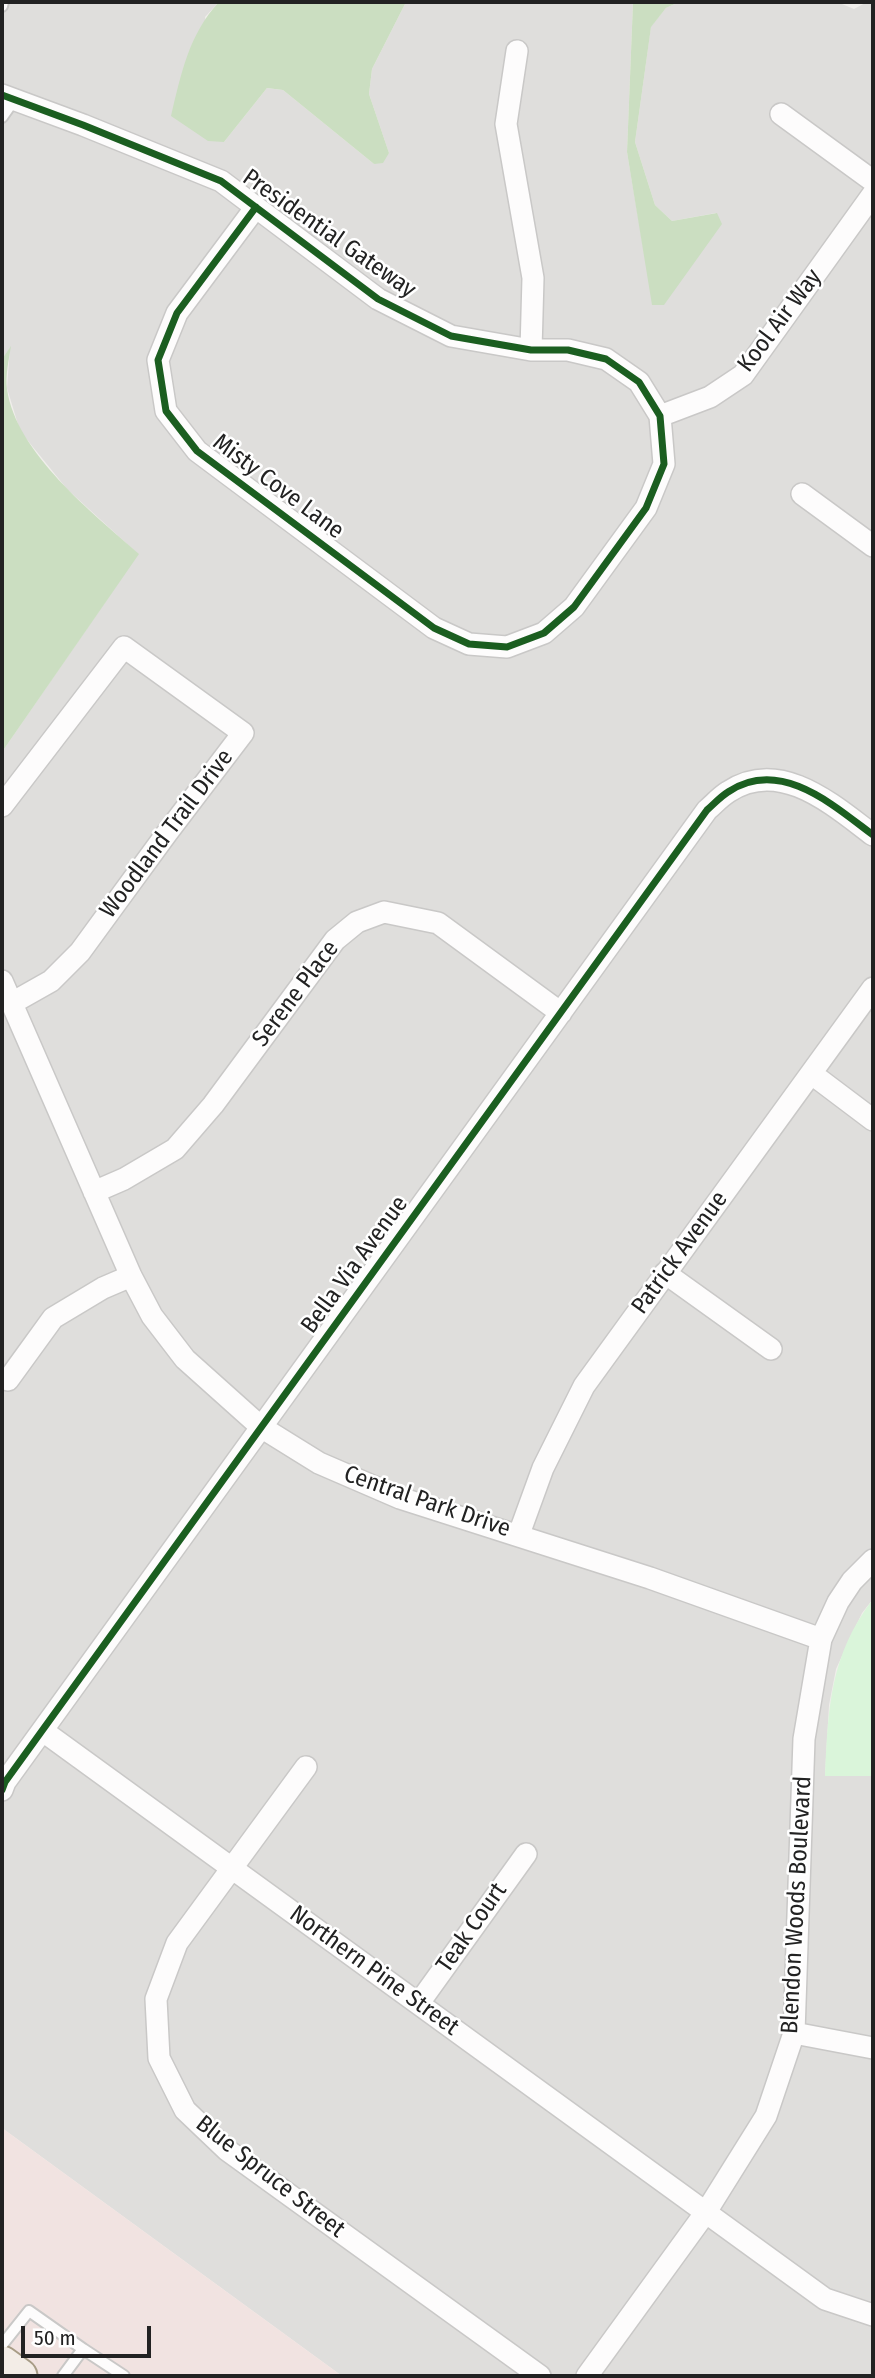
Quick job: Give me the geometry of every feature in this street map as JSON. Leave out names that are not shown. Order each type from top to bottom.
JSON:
[{"type":"main road","points":[[2,2363],[20,2376]]},
{"type":"street","points":[[517,51],[506,124],[533,278],[531,349]]},
{"type":"street","name":"Presidential Gateway","points":[[8,97],[221,181],[379,299],[451,337],[531,349],[568,350],[606,359],[639,382],[660,416]]},
{"type":"street","points":[[781,114],[873,181]]},
{"type":"street","name":"Kool Air Way","points":[[660,416],[710,397],[743,375],[873,194]]},
{"type":"street","name":"Misty Cove Lane","points":[[256,207],[177,313],[158,360],[166,411],[197,451],[434,628],[468,644],[507,647],[544,633],[574,607],[646,508],[664,464],[660,416]]},
{"type":"street","points":[[802,494],[873,546]]},
{"type":"street","name":"Woodland Trail Drive","points":[[2,806],[124,647],[243,733],[80,952],[51,981],[12,1003]]},
{"type":"street","name":"Bella Via Avenue","points":[[2,1790],[5,1782],[707,810],[729,791],[755,781],[791,782],[823,798],[873,835]]},
{"type":"street","name":"Serene Place","points":[[94,1192],[124,1179],[175,1149],[213,1105],[335,940],[357,922],[384,912],[438,923],[561,1013]]},
{"type":"street","name":"Central Park Drive","points":[[2,981],[131,1276],[152,1316],[185,1359],[261,1427],[319,1463],[400,1498],[519,1534],[821,1639]]},
{"type":"street","name":"Patrick Avenue","points":[[519,1534],[543,1468],[584,1386],[873,988]]},
{"type":"street","points":[[812,1074],[873,1120]]},
{"type":"street","points":[[665,1273],[771,1349]]},
{"type":"street","points":[[8,1380],[52,1318],[103,1288],[131,1276]]},
{"type":"street","name":"Blendon Woods Boulevard","points":[[587,2376],[706,2212],[766,2116],[794,2033],[804,1738],[821,1639],[838,1602],[852,1581],[873,1560]]},
{"type":"street","name":"Northern Pine Street","points":[[43,1731],[825,2299],[873,2315]]},
{"type":"street","name":"Blue Spruce Street","points":[[306,1767],[177,1942],[156,1999],[159,2058],[185,2110],[227,2150],[540,2376]]},
{"type":"street","name":"Teak Court","points":[[419,2003],[526,1854]]},
{"type":"street","points":[[794,2033],[873,2048]]},
{"type":"lane","points":[[2,117],[8,97]]},
{"type":"lane","points":[[2,2345],[29,2311],[124,2376]]},
{"type":"lane","points":[[63,2376],[83,2349]]},
{"type":"shaded area","points":[[2,2],[219,2],[205,17],[224,142],[267,88],[283,90],[374,164],[389,153],[369,94],[372,69],[406,2],[633,2],[627,152],[653,305],[664,304],[716,213],[672,221],[655,205],[635,142],[651,26],[666,8],[679,2],[837,2],[854,9],[873,2],[873,1599],[862,1613],[836,1669],[829,1705],[825,1775],[873,1776],[873,2376],[342,2376],[2,2128],[2,752],[138,554],[67,489],[20,431],[7,388],[10,348],[2,359]]},
{"type":"shaded area","points":[[2,2128],[342,2376],[21,2376],[2,2362]]},
{"type":"green space","points":[[219,2],[406,2],[372,69],[369,94],[389,153],[383,163],[374,164],[283,90],[267,88],[224,142],[208,141],[171,116],[193,41]]},
{"type":"green space","points":[[633,2],[679,2],[666,8],[651,27],[635,142],[655,205],[672,221],[717,213],[722,224],[664,305],[652,305],[627,152]]},
{"type":"green space","points":[[11,346],[7,389],[13,413],[25,436],[41,459],[79,501],[139,554],[2,752],[2,359]]},
{"type":"green space","points":[[873,1599],[873,1776],[825,1776],[834,1683],[848,1641]]},
{"type":"cycle path","points":[[2,95],[221,181],[378,299],[451,336],[531,350],[568,350],[606,359],[639,382],[660,416],[664,464],[646,508],[574,607],[544,633],[507,647],[469,644],[434,628],[197,451],[166,411],[158,360],[177,313],[256,207]]},
{"type":"cycle path","points":[[2,1790],[5,1782],[707,810],[725,794],[748,783],[767,780],[786,782],[823,799],[873,835]]}]
